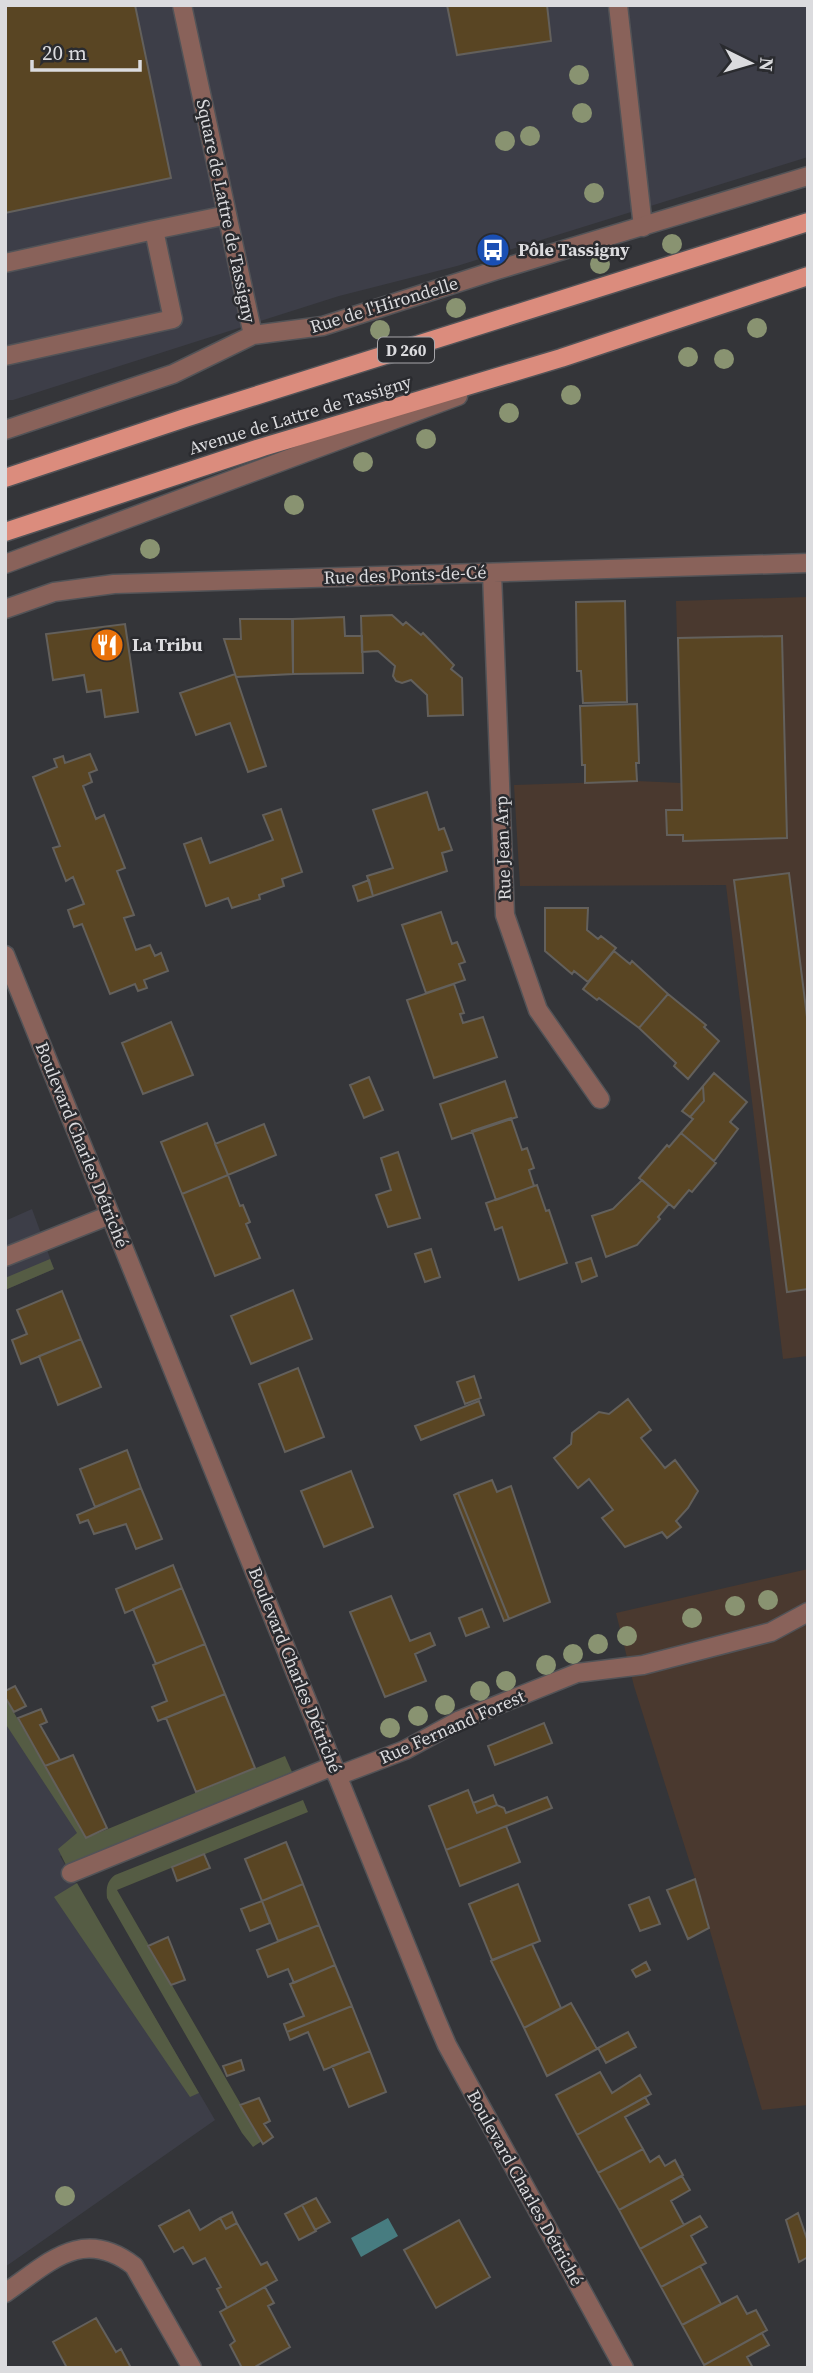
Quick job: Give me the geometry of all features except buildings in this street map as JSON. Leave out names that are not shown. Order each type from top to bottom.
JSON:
[{"type":"main road","name":"Avenue de Lattre de Tassigny","points":[[5,478],[185,418],[808,222]]},
{"type":"main road","name":"Avenue de Lattre de Tassigny","points":[[5,532],[263,447],[561,358],[808,276]]},
{"type":"street","name":"Square de Lattre de Tassigny","points":[[182,5],[253,335]]},
{"type":"street","points":[[618,5],[643,227]]},
{"type":"street","name":"Rue de l'Hirondelle","points":[[5,430],[173,374],[253,335],[323,326],[808,176]]},
{"type":"street","points":[[5,263],[227,215]]},
{"type":"street","points":[[5,356],[173,319],[154,230]]},
{"type":"street","points":[[5,564],[561,358]]},
{"type":"street","name":"Rue des Ponts-de-Cé","points":[[5,609],[54,592],[114,584],[808,563]]},
{"type":"street","name":"Rue Jean Arp","points":[[492,573],[505,915],[538,1010],[600,1099]]},
{"type":"street","name":"Boulevard Charles Détriché","points":[[5,954],[447,2045],[624,2368]]},
{"type":"street","points":[[5,1257],[110,1215]]},
{"type":"street","name":"Rue Fernand Forest","points":[[71,1872],[335,1771],[405,1750],[460,1720],[577,1673],[643,1665],[771,1632],[808,1612]]},
{"type":"street","points":[[5,2293],[63,2253],[79,2248],[106,2250],[121,2256],[134,2266],[192,2368]]},
{"type":"shaded area","points":[[5,5],[808,5],[808,157],[457,266],[339,296],[13,400],[5,400]]},
{"type":"shaded area","points":[[808,597],[808,1356],[783,1359],[726,885],[520,886],[514,785],[637,781],[681,783],[676,601]]},
{"type":"shaded area","points":[[32,1209],[54,1269],[5,1290],[5,1221]]},
{"type":"shaded area","points":[[808,1569],[808,2105],[762,2110],[695,1879],[634,1686],[616,1613]]},
{"type":"shaded area","points":[[5,1697],[86,1838],[60,1856],[215,2120],[5,2267]]},
{"type":"green space","points":[[50,1259],[54,1269],[5,1290],[5,1278]]},
{"type":"green space","points":[[5,1697],[86,1838],[285,1756],[292,1772],[66,1865],[58,1849],[77,1833],[5,1723]]},
{"type":"green space","points":[[303,1800],[308,1812],[117,1890],[262,2141],[253,2147],[242,2133],[107,1898],[107,1888],[115,1875]]},
{"type":"green space","points":[[77,1883],[199,2093],[190,2097],[54,1897]]},
{"type":"water","points":[[388,2218],[398,2236],[361,2257],[351,2238]]},
{"type":"place","name":"Pôle Tassigny","points":[[493,250]]},
{"type":"place","name":"La Tribu","points":[[107,645]]}]
